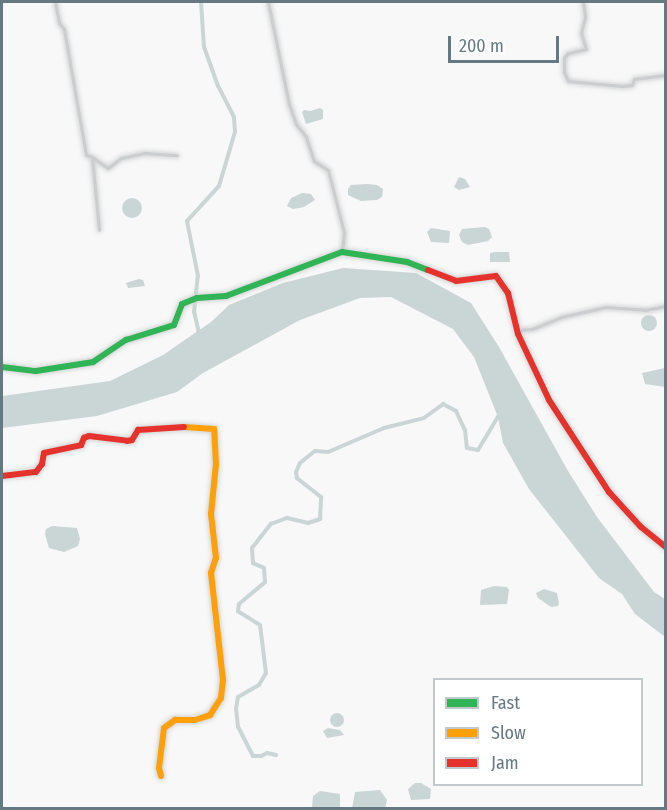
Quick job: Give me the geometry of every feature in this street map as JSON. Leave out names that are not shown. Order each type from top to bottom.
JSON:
[{"type":"street","points":[[55,2],[59,23],[64,29],[86,154],[108,168],[122,158],[145,153],[177,155]]},
{"type":"street","points":[[268,2],[289,104],[296,124],[306,137],[314,161],[328,170],[344,233],[342,252]]},
{"type":"street","points":[[584,2],[585,17],[581,33],[586,49],[568,52],[564,58],[564,72],[568,81],[622,86],[632,85],[634,79],[666,75]]},
{"type":"street","points":[[92,157],[99,230]]},
{"type":"street","points":[[2,367],[36,371],[93,362],[126,340],[174,325],[182,304],[196,298],[226,296],[326,256],[342,252],[407,262],[456,281],[496,276],[508,293],[517,330],[549,400],[603,484],[640,527],[666,547]]},
{"type":"street","points":[[517,330],[532,328],[561,317],[606,307],[645,310],[666,306]]},
{"type":"street","points":[[2,476],[36,472],[42,464],[44,453],[81,445],[84,438],[89,436],[127,441],[132,440],[138,430],[199,426],[214,429],[216,464],[211,514],[216,558],[211,573],[219,627],[223,680],[221,698],[210,715],[195,720],[175,720],[164,728],[159,768],[161,776]]},
{"type":"shaded area","points":[[320,108],[323,110],[323,119],[306,124],[302,112]]},
{"type":"shaded area","points":[[459,177],[465,179],[470,187],[459,190],[454,187]]},
{"type":"shaded area","points":[[351,185],[377,185],[383,189],[382,197],[377,200],[361,201],[348,195]]},
{"type":"shaded area","points":[[302,193],[311,194],[315,200],[304,207],[293,209],[287,206],[291,198]]},
{"type":"shaded area","points":[[132,198],[139,201],[142,208],[139,215],[132,218],[125,215],[122,208],[125,201]]},
{"type":"shaded area","points":[[485,227],[489,229],[492,237],[488,241],[468,245],[462,242],[459,235],[462,229]]},
{"type":"shaded area","points":[[431,228],[450,231],[449,243],[431,242],[427,232]]},
{"type":"shaded area","points":[[509,252],[510,262],[490,262],[490,253]]},
{"type":"shaded area","points":[[343,268],[416,273],[471,303],[499,347],[568,471],[597,517],[654,592],[665,599],[665,637],[635,614],[622,594],[599,578],[529,489],[503,443],[498,417],[474,357],[453,329],[391,297],[360,298],[300,320],[203,373],[177,392],[97,416],[2,428],[2,396],[110,381],[163,355],[211,322],[229,305],[283,283]]},
{"type":"shaded area","points":[[143,280],[145,286],[128,288],[126,283]]},
{"type":"shaded area","points":[[646,315],[652,315],[657,323],[655,329],[646,331],[641,326],[641,320]]},
{"type":"shaded area","points":[[665,368],[665,387],[645,384],[642,373]]},
{"type":"shaded area","points":[[52,526],[77,528],[80,539],[78,546],[64,552],[49,548],[45,534],[46,529]]},
{"type":"shaded area","points":[[494,586],[507,587],[509,590],[507,604],[480,605],[481,590]]},
{"type":"shaded area","points":[[544,589],[557,593],[558,606],[551,607],[538,598],[536,593]]},
{"type":"shaded area","points":[[337,713],[342,715],[344,720],[342,725],[337,727],[332,725],[330,720],[332,715]]},
{"type":"shaded area","points":[[328,728],[340,730],[344,735],[327,738],[323,731]]},
{"type":"shaded area","points":[[415,783],[421,783],[431,789],[430,799],[411,800],[408,789]]},
{"type":"shaded area","points":[[380,790],[387,800],[385,808],[352,808],[355,792]]},
{"type":"shaded area","points":[[320,791],[340,794],[340,807],[312,808],[313,796]]},
{"type":"waterway","points":[[199,333],[194,312],[198,276],[187,221],[219,186],[235,132],[234,117],[218,86],[204,47],[201,2]]},
{"type":"waterway","points":[[276,755],[267,753],[253,756],[238,727],[236,709],[238,697],[259,685],[266,673],[260,625],[238,611],[239,604],[265,582],[264,568],[253,563],[252,548],[271,524],[287,518],[308,523],[320,519],[321,497],[297,478],[296,472],[300,463],[315,451],[328,452],[384,428],[424,418],[443,404],[456,411],[465,430],[467,448],[478,450],[498,417]]},
{"type":"traffic: fast","points":[[2,367],[36,371],[93,362],[126,340],[174,325],[182,304],[197,298],[226,296],[342,252],[407,262],[428,270]]},
{"type":"traffic: slow","points":[[161,776],[159,768],[164,728],[175,720],[195,720],[210,715],[221,698],[223,680],[211,573],[216,558],[211,514],[216,464],[214,429],[184,427]]},
{"type":"traffic: jam","points":[[428,270],[456,281],[496,276],[508,293],[518,334],[549,400],[609,492],[641,527],[666,547]]},
{"type":"traffic: jam","points":[[2,476],[36,472],[42,464],[44,453],[81,445],[84,438],[89,436],[127,441],[132,440],[138,430],[184,427]]}]
